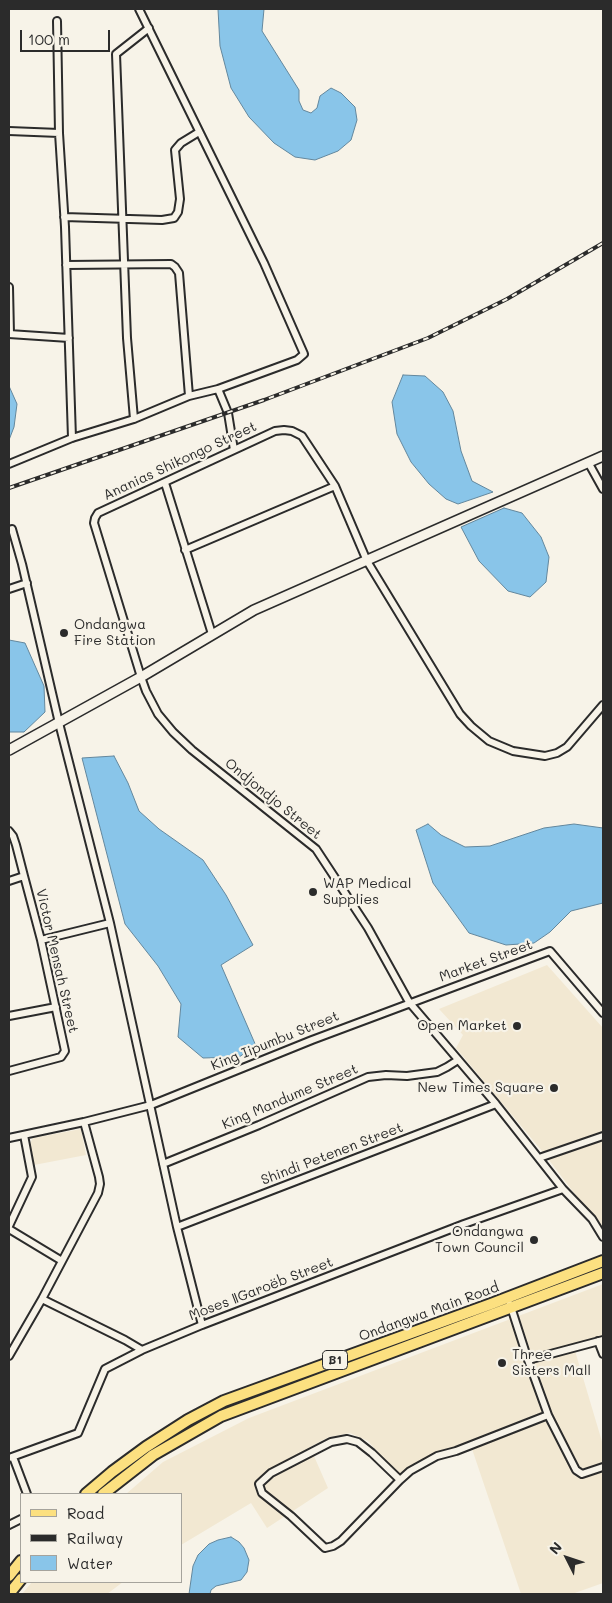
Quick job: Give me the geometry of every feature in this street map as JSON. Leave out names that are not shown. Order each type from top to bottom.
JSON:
[{"type":"main road","name":"Ondangwa Main Road","points":[[87,1493],[146,1447],[188,1420],[224,1401],[508,1298],[603,1261]]},
{"type":"main road","name":"Ondangwa Main Road","points":[[104,1493],[153,1455],[221,1416],[603,1273]]},
{"type":"main road","points":[[188,1420],[193,1431]]},
{"type":"main road","points":[[9,1576],[20,1562]]},
{"type":"main road","points":[[9,1594],[20,1580]]},
{"type":"street","points":[[9,464],[72,438],[134,418],[189,396],[218,389],[297,360],[304,354],[264,263],[138,9]]},
{"type":"street","points":[[56,21],[72,438]]},
{"type":"street","points":[[134,418],[127,338],[116,54],[149,28]]},
{"type":"street","points":[[9,131],[59,133]]},
{"type":"street","points":[[64,217],[162,220],[174,218],[178,212],[180,199],[175,150],[181,142],[199,132]]},
{"type":"street","points":[[66,265],[171,264],[179,272],[189,396]]},
{"type":"street","points":[[9,286],[9,334],[69,338]]},
{"type":"street","points":[[218,389],[228,413],[234,450]]},
{"type":"street","name":"Ananias Shikongo Street","points":[[141,677],[94,523],[95,518],[98,513],[276,431],[284,430],[292,431],[302,436],[335,486],[366,561],[460,714],[489,741],[513,751],[545,756],[557,753],[567,747],[603,705]]},
{"type":"street","points":[[9,750],[141,677],[254,610],[603,456]]},
{"type":"street","points":[[588,462],[603,489]]},
{"type":"street","points":[[165,483],[212,634]]},
{"type":"street","points":[[185,550],[335,486]]},
{"type":"street","points":[[9,530],[12,529],[27,582],[59,723],[110,923],[177,1228],[202,1325]]},
{"type":"street","points":[[9,589],[27,582]]},
{"type":"street","name":"Ondjondjo Street","points":[[141,677],[146,692],[158,714],[173,732],[192,750],[316,849],[368,928],[409,1002],[496,1104],[563,1189],[592,1219],[603,1237]]},
{"type":"street","name":"Victor Mensah Street","points":[[9,831],[16,844],[41,940],[65,1049],[63,1056],[9,1071]]},
{"type":"street","points":[[9,881],[24,876]]},
{"type":"street","points":[[41,940],[110,923]]},
{"type":"street","name":"Market Street","points":[[409,1002],[550,951],[603,1013]]},
{"type":"street","name":"King Iipumbu Street","points":[[9,1138],[151,1105],[409,1002]]},
{"type":"street","points":[[9,1016],[56,1007]]},
{"type":"street","name":"King Mandume Street","points":[[163,1164],[259,1125],[368,1077],[386,1075],[407,1076],[437,1072],[458,1060]]},
{"type":"street","name":"Shindi Petenen Street","points":[[177,1228],[496,1104]]},
{"type":"street","points":[[9,1356],[89,1211],[100,1184],[84,1122]]},
{"type":"street","points":[[24,1135],[32,1177],[9,1228],[62,1261]]},
{"type":"street","points":[[539,1158],[603,1136]]},
{"type":"street","name":"Moses ǁGaroëb Street","points":[[11,1458],[78,1433],[105,1369],[142,1350],[464,1224],[563,1189]]},
{"type":"street","points":[[508,1298],[548,1415],[570,1462],[578,1473],[582,1474],[603,1467]]},
{"type":"street","points":[[42,1299],[142,1350]]},
{"type":"street","points":[[528,1360],[601,1340],[603,1354]]},
{"type":"street","points":[[400,1480],[358,1442],[347,1439],[331,1442],[271,1473],[259,1484],[262,1493],[327,1549],[341,1541],[410,1471],[437,1456],[456,1451],[548,1415]]},
{"type":"street","points":[[11,1458],[27,1493]]},
{"type":"shaded area","points":[[547,965],[603,1028],[603,1231],[542,1151],[456,1048],[463,1035],[439,1009]]},
{"type":"shaded area","points":[[81,1129],[86,1155],[34,1165],[29,1145],[33,1138]]},
{"type":"shaded area","points":[[603,1284],[603,1335],[573,1344],[603,1445],[603,1583],[572,1594],[521,1594],[470,1443],[431,1456],[399,1476],[368,1441],[350,1433],[329,1437],[310,1447],[328,1488],[267,1528],[251,1503],[182,1544],[182,1493],[127,1493],[163,1462],[249,1418]]},
{"type":"shaded area","points":[[31,1583],[122,1583],[107,1594],[22,1594]]},
{"type":"water","points":[[218,9],[264,9],[262,31],[299,90],[299,101],[303,110],[311,113],[317,108],[320,96],[331,88],[341,93],[355,107],[357,120],[351,140],[338,151],[315,160],[295,157],[274,143],[249,117],[231,88],[220,46]]},
{"type":"water","points":[[403,375],[425,376],[443,392],[453,411],[461,451],[472,481],[493,492],[458,504],[446,499],[429,484],[411,462],[397,434],[392,402]]},
{"type":"water","points":[[9,386],[17,404],[14,427],[9,440]]},
{"type":"water","points":[[504,508],[522,513],[541,537],[549,557],[546,582],[530,597],[508,591],[479,561],[461,527]]},
{"type":"water","points":[[9,640],[25,643],[44,686],[45,712],[24,732],[9,732]]},
{"type":"water","points":[[114,756],[128,783],[139,811],[159,829],[203,860],[226,895],[253,945],[221,965],[256,1046],[239,1057],[203,1058],[178,1037],[181,1004],[158,966],[125,924],[82,758]]},
{"type":"water","points":[[428,824],[441,835],[465,847],[490,846],[544,828],[574,824],[603,828],[603,903],[571,911],[550,932],[534,943],[506,945],[469,933],[433,883],[416,830]]},
{"type":"water","points":[[231,1537],[244,1548],[249,1560],[247,1572],[241,1580],[216,1586],[211,1590],[210,1594],[189,1594],[193,1566],[198,1555],[209,1544]]},
{"type":"railway","points":[[9,488],[264,400],[428,338],[507,299],[603,243]]},
{"type":"place","name":"Ondangwa Fire Station","points":[[64,633]]},
{"type":"place","name":"WAP Medical Supplies","points":[[313,892]]},
{"type":"place","name":"Open Market","points":[[517,1026]]},
{"type":"place","name":"New Times Square","points":[[554,1088]]},
{"type":"place","name":"Ondangwa Town Council","points":[[534,1240]]},
{"type":"place","name":"Three Sisters Mall","points":[[502,1363]]}]
